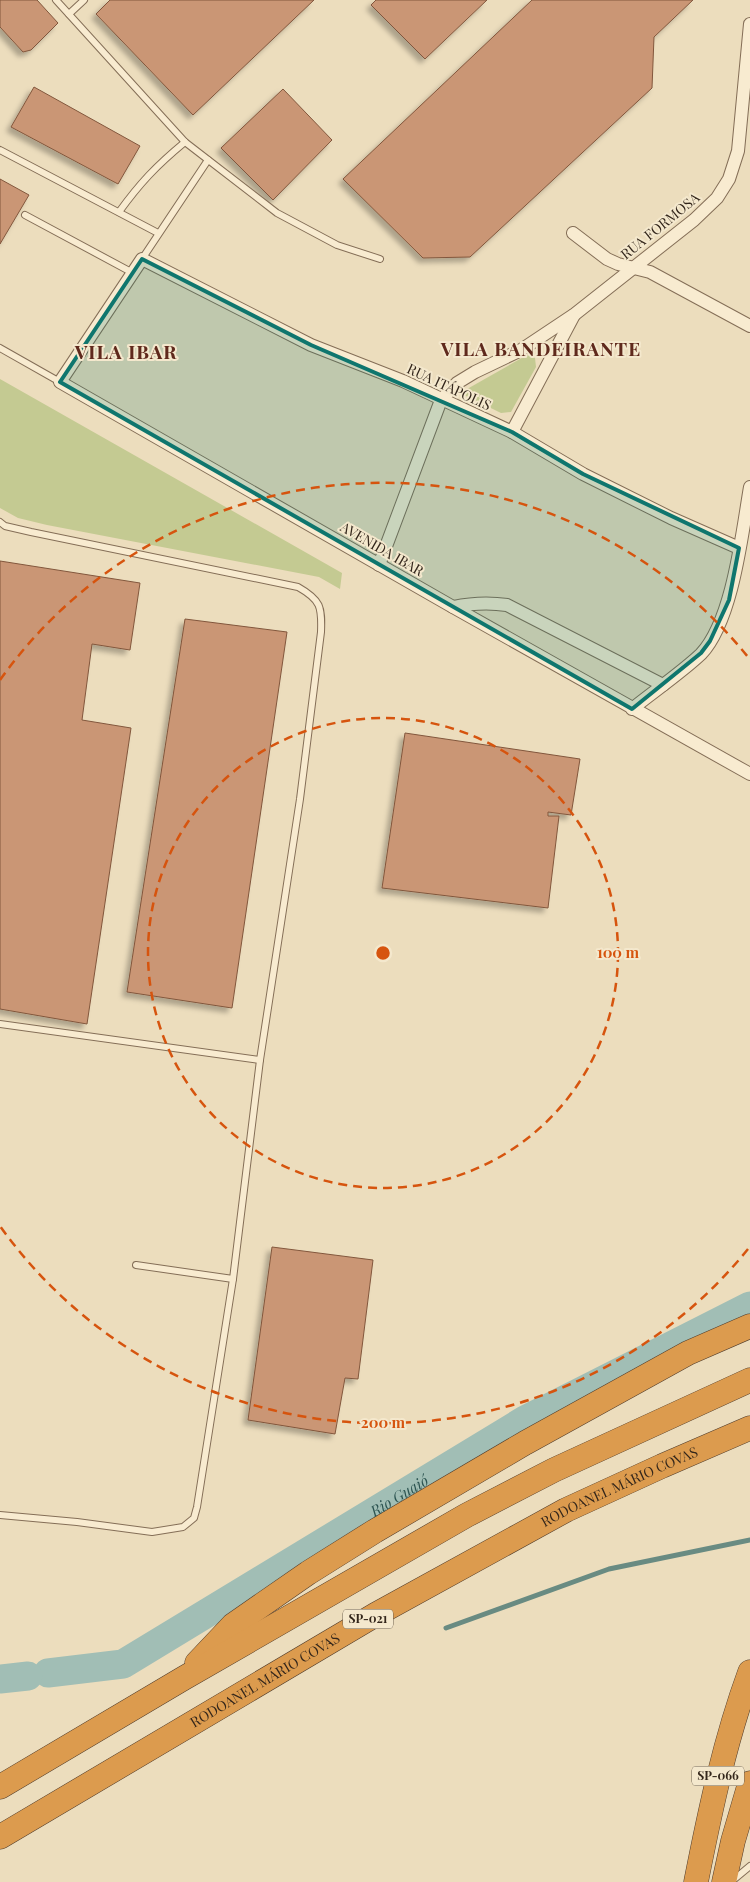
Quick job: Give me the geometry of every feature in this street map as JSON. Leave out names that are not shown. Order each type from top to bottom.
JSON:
[{"type":"highway","points":[[184,1678],[214,1643],[233,1625],[308,1573],[375,1530],[525,1443],[688,1353],[750,1326]]},
{"type":"highway","name":"SP-021","points":[[0,1787],[184,1678],[467,1515],[554,1470],[750,1380]]},
{"type":"highway","name":"RODOANEL MÁRIO COVAS","points":[[0,1837],[375,1615],[566,1510],[750,1428]]},
{"type":"highway","name":"SP-066","points":[[696,1882],[727,1740],[750,1672]]},
{"type":"highway","name":"SP-066","points":[[724,1882],[733,1841],[750,1783]]},
{"type":"street","name":"RUA FORMOSA","points":[[441,400],[457,383],[475,372],[521,350],[575,314],[694,220],[717,198],[729,179],[738,151],[750,24]]},
{"type":"street","points":[[573,233],[607,259],[618,264],[650,272],[750,326]]},
{"type":"street","points":[[60,382],[142,259]]},
{"type":"street","name":"RUA ITÁPOLIS","points":[[142,259],[311,344],[403,381],[512,432],[592,479],[670,518],[739,548]]},
{"type":"street","name":"RUA FORMOSA","points":[[512,432],[575,314]]},
{"type":"street","name":"AVENIDA IBAR","points":[[60,382],[632,709],[750,774]]},
{"type":"street","points":[[379,565],[441,400]]},
{"type":"street","points":[[632,709],[701,653],[710,641],[729,600],[750,487]]},
{"type":"street","points":[[453,607],[471,603],[491,602],[506,605],[663,685]]},
{"type":"lane","points":[[56,0],[185,142],[277,214],[337,245],[380,259]]},
{"type":"lane","points":[[70,14],[84,0]]},
{"type":"lane","points":[[119,212],[139,185],[158,164],[185,142]]},
{"type":"lane","points":[[0,150],[158,233]]},
{"type":"lane","points":[[142,259],[208,160]]},
{"type":"lane","points":[[25,215],[134,273]]},
{"type":"lane","name":"AVENIDA IBAR","points":[[0,348],[60,382]]},
{"type":"lane","points":[[0,522],[4,526],[31,532],[298,587],[312,595],[319,604],[322,613],[300,799],[260,1060],[233,1279],[194,1518],[183,1527],[152,1532],[77,1522],[0,1515]]},
{"type":"lane","points":[[0,1024],[260,1060]]},
{"type":"lane","points":[[136,1265],[233,1279]]},
{"type":"lane","points":[[731,1882],[750,1866]]},
{"type":"highlighted area","points":[[142,259],[311,345],[512,432],[583,474],[739,548],[729,600],[710,641],[701,653],[632,709],[60,382]]},
{"type":"green space","points":[[527,355],[535,358],[536,367],[511,412],[501,413],[460,393]]},
{"type":"green space","points":[[0,379],[342,573],[340,589],[319,577],[47,525],[18,518],[0,508]]},
{"type":"building","points":[[0,0],[37,0],[58,23],[31,50],[23,52],[0,27]]},
{"type":"building","points":[[110,0],[314,0],[193,115],[96,14]]},
{"type":"building","points":[[376,0],[487,0],[425,59],[371,5]]},
{"type":"building","points":[[532,0],[693,0],[654,37],[652,88],[470,257],[423,258],[343,179]]},
{"type":"building","points":[[34,87],[140,146],[118,184],[11,127]]},
{"type":"building","points":[[283,89],[332,140],[273,200],[221,148]]},
{"type":"building","points":[[0,179],[29,195],[0,244]]},
{"type":"building","points":[[0,561],[140,583],[130,650],[92,644],[82,720],[131,728],[87,1024],[0,1009]]},
{"type":"building","points":[[185,619],[287,632],[232,1008],[127,992]]},
{"type":"building","points":[[405,733],[580,759],[571,815],[548,812],[548,816],[559,816],[548,908],[382,888]]},
{"type":"building","points":[[272,1247],[373,1260],[358,1379],[345,1378],[335,1434],[248,1420]]},
{"type":"waterway","name":"Rio Guaió","points":[[48,1673],[123,1664],[525,1420],[750,1306]]},
{"type":"waterway","points":[[446,1628],[609,1569],[750,1540]]},
{"type":"waterway","name":"Rio Guaió","points":[[0,1679],[28,1676]]},
{"type":"district","name":"VILA BANDEIRANTE","points":[[541,349]]},
{"type":"district","name":"VILA IBAR","points":[[126,352]]}]
